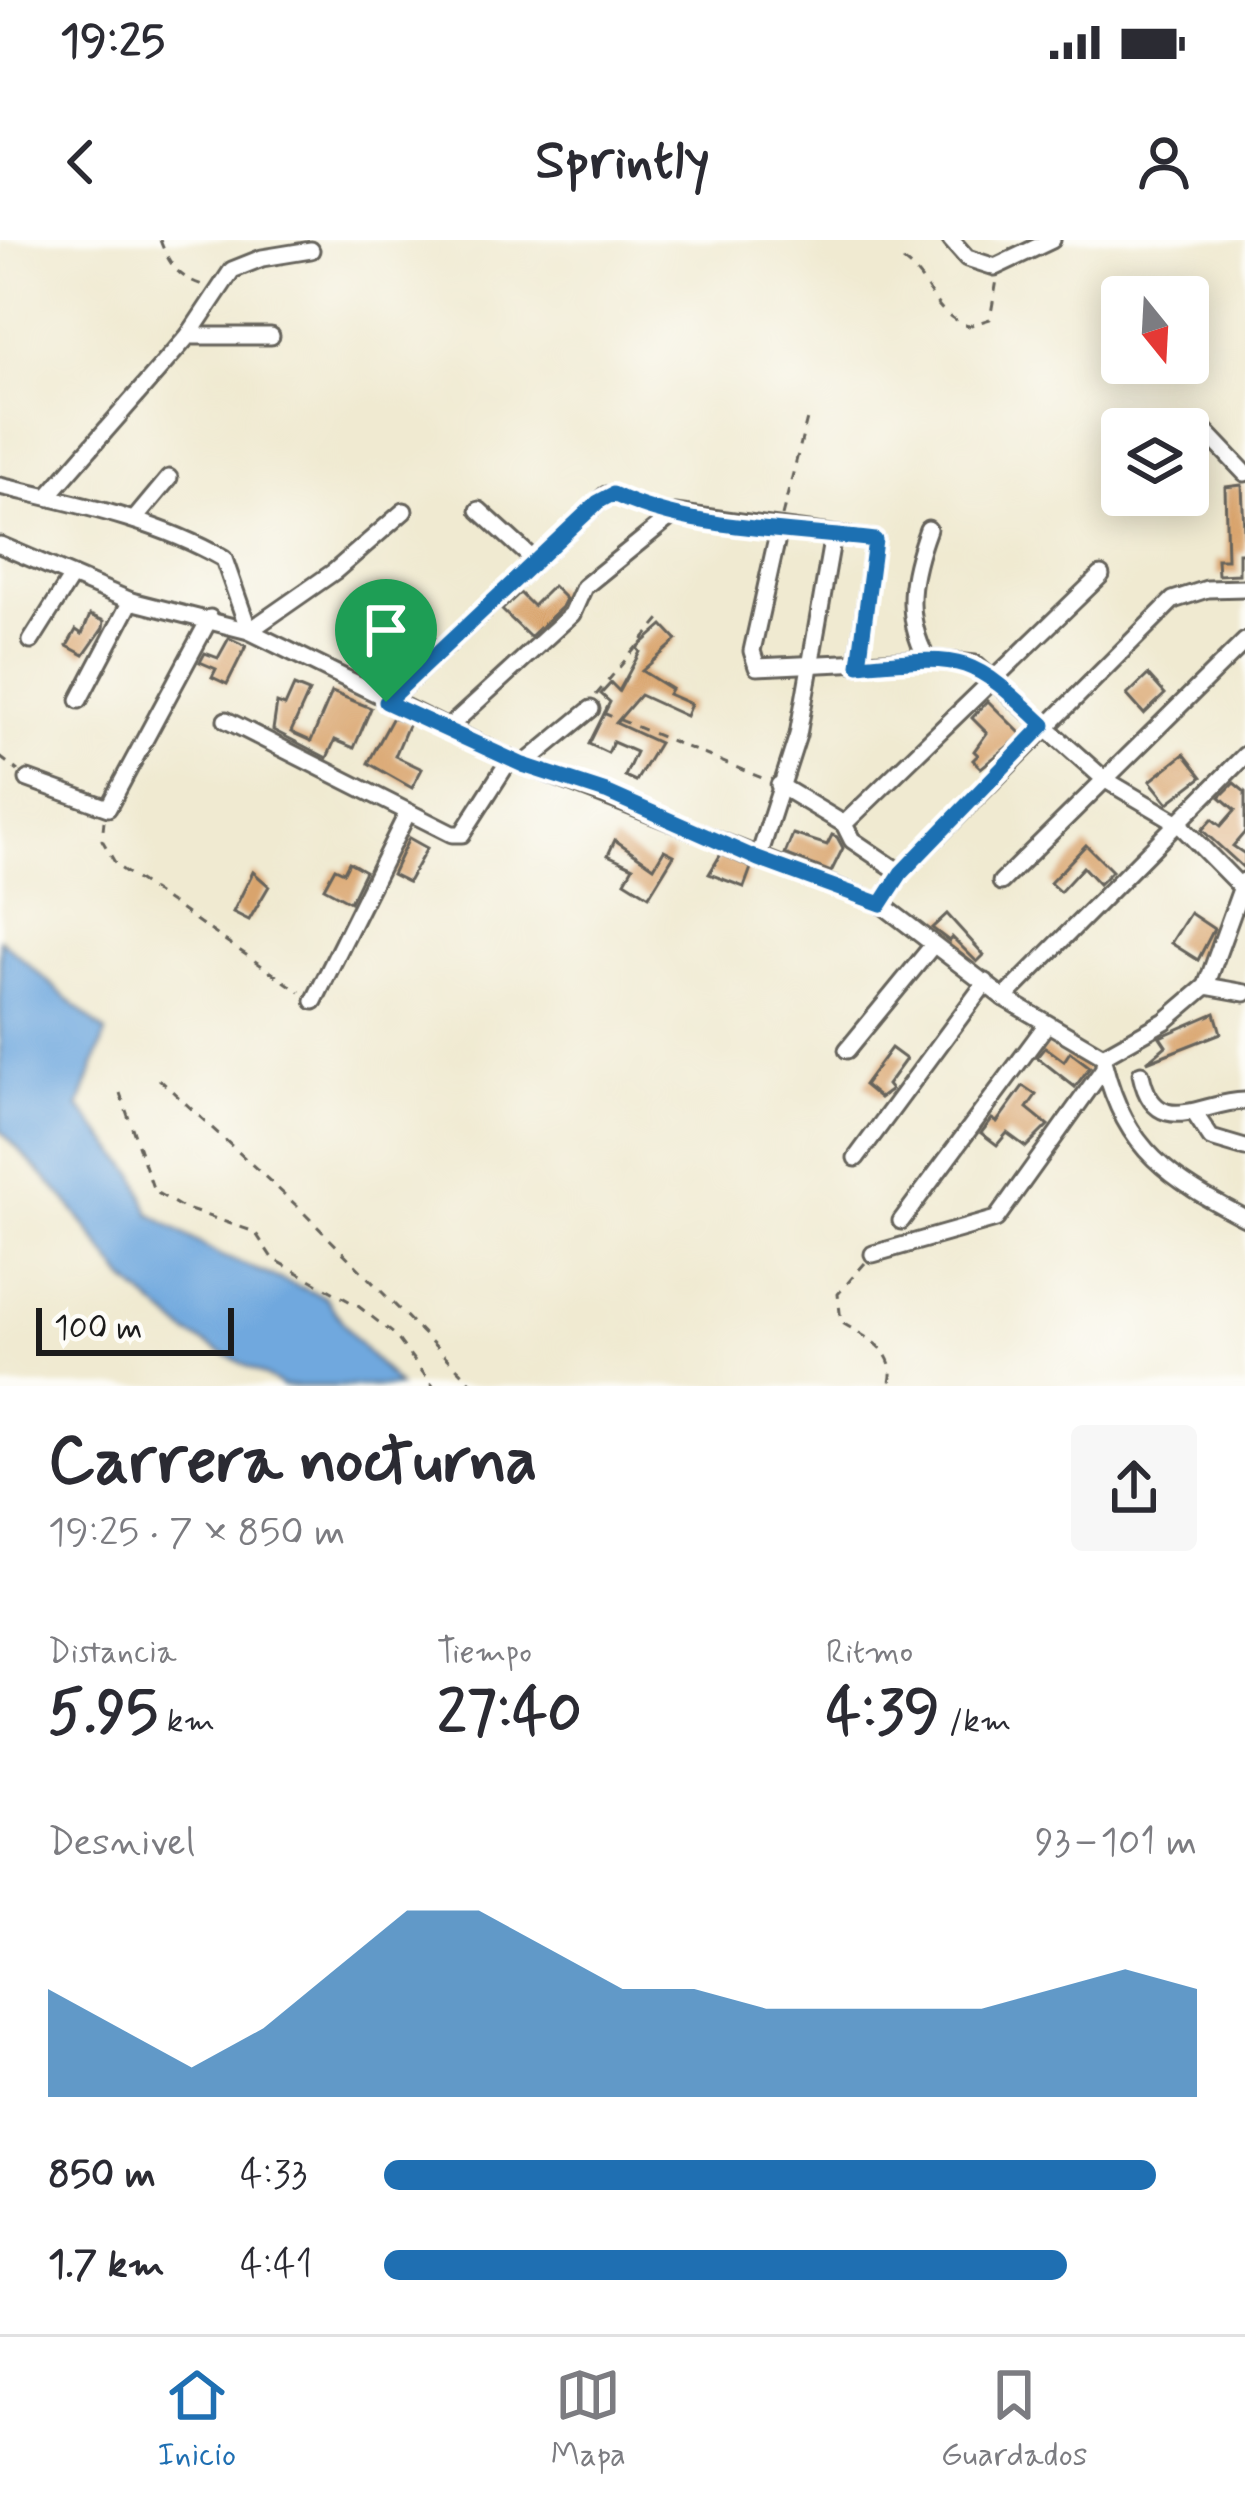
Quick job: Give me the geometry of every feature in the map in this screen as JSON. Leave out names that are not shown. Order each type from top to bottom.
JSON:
[{"type":"street","points":[[952,240],[967,258],[995,267],[1052,240]]},
{"type":"street","points":[[50,494],[188,336],[232,270],[245,262],[311,250]]},
{"type":"street","points":[[188,336],[271,336]]},
{"type":"street","points":[[1209,435],[1245,473]]},
{"type":"street","points":[[134,520],[169,478]]},
{"type":"street","points":[[0,486],[50,494],[134,520],[224,560],[249,631]]},
{"type":"street","points":[[386,702],[606,495]]},
{"type":"street","points":[[478,510],[535,561]]},
{"type":"street","points":[[249,631],[335,571],[404,511]]},
{"type":"street","points":[[447,729],[572,614],[584,587],[675,513],[875,540],[859,665]]},
{"type":"street","points":[[779,529],[751,662],[757,667],[927,659],[974,664],[993,676],[1104,779],[1177,822],[1243,882],[1240,905],[1206,986],[1165,1021],[1103,1062],[995,1219],[873,1254]]},
{"type":"street","points":[[927,659],[908,615],[916,560],[928,529]]},
{"type":"street","points":[[758,859],[798,735],[832,535]]},
{"type":"street","points":[[1,548],[131,601],[249,631],[516,762],[606,792],[758,859],[881,904],[1004,998],[1103,1062],[1133,1139],[1163,1170],[1245,1218]]},
{"type":"street","points":[[31,641],[73,575]]},
{"type":"street","points":[[844,824],[1101,575]]},
{"type":"street","points":[[881,904],[901,873],[1173,600],[1207,589],[1245,588]]},
{"type":"street","points":[[80,700],[131,601]]},
{"type":"street","points":[[28,778],[108,808],[209,618]]},
{"type":"street","points":[[369,619],[439,650]]},
{"type":"street","points":[[1001,882],[1245,640]]},
{"type":"street","points":[[226,720],[462,834],[516,762],[592,709]]},
{"type":"street","points":[[1004,998],[1245,755]]},
{"type":"street","points":[[779,785],[844,824],[852,840],[901,873]]},
{"type":"street","points":[[314,1001],[409,812]]},
{"type":"street","points":[[847,1050],[933,945]]},
{"type":"street","points":[[856,1158],[986,982]]},
{"type":"street","points":[[1206,986],[1245,992]]},
{"type":"street","points":[[902,1221],[1048,1024]]},
{"type":"street","points":[[1142,1073],[1145,1094],[1164,1110],[1196,1114],[1220,1103],[1245,1101]]},
{"type":"street","points":[[1196,1114],[1211,1138],[1245,1148]]},
{"type":"path","points":[[160,240],[171,267],[187,280],[220,290]]},
{"type":"path","points":[[903,261],[925,284],[935,307],[968,326],[991,320],[996,309],[995,267]]},
{"type":"path","points":[[779,529],[807,418]]},
{"type":"path","points":[[606,495],[675,513]]},
{"type":"path","points":[[660,619],[598,689],[592,709],[779,785]]},
{"type":"path","points":[[0,757],[28,778]]},
{"type":"path","points":[[108,808],[102,840],[117,866],[314,1001]]},
{"type":"path","points":[[159,1079],[298,1207],[475,1386]]},
{"type":"path","points":[[120,1093],[154,1191],[182,1207],[255,1232],[272,1258],[358,1306],[394,1334],[434,1386]]},
{"type":"path","points":[[873,1254],[838,1294],[841,1322],[884,1350],[893,1372],[889,1386]]},
{"type":"water","points":[[0,939],[106,1033],[79,1107],[136,1176],[150,1214],[219,1255],[325,1297],[354,1338],[399,1386],[283,1386],[188,1334],[125,1280],[67,1201],[0,1130]]},
{"type":"building","points":[[1242,485],[1245,553],[1239,553],[1239,574],[1218,575],[1217,559],[1227,559],[1225,487]]},
{"type":"building","points":[[379,586],[413,605],[402,621],[368,605]]},
{"type":"building","points":[[553,586],[566,599],[530,637],[502,610],[520,593],[533,606]]},
{"type":"building","points":[[90,615],[104,621],[103,628],[84,655],[67,646],[76,630],[82,634]]},
{"type":"building","points":[[663,625],[677,640],[642,671],[671,689],[668,694],[691,704],[686,716],[640,695],[616,723],[659,743],[636,781],[625,776],[636,752],[613,742],[608,753],[589,744],[610,702],[601,694],[611,683],[619,691],[640,652],[637,648]]},
{"type":"building","points":[[229,638],[246,646],[227,684],[212,677],[216,669],[200,662],[205,653],[218,658]]},
{"type":"building","points":[[1148,675],[1165,694],[1144,714],[1127,695]]},
{"type":"building","points":[[294,686],[309,692],[291,732],[311,741],[332,692],[371,708],[354,748],[335,740],[327,758],[273,730],[277,703],[285,706]]},
{"type":"building","points":[[988,701],[1022,735],[981,768],[973,760],[978,755],[974,751],[987,733],[972,718]]},
{"type":"building","points":[[393,717],[409,723],[395,756],[422,769],[412,788],[368,763]]},
{"type":"building","points":[[1184,754],[1202,777],[1168,803],[1150,781]]},
{"type":"building","points":[[1234,783],[1245,792],[1245,832],[1233,846],[1245,854],[1245,869],[1202,830],[1212,819],[1221,826],[1235,810],[1220,797]]},
{"type":"building","points":[[793,834],[827,845],[832,835],[837,837],[843,848],[831,872],[785,854]]},
{"type":"building","points":[[409,838],[427,848],[408,882],[392,874]]},
{"type":"building","points":[[615,840],[654,867],[664,850],[674,855],[649,896],[625,881],[633,867],[608,855]]},
{"type":"building","points":[[1086,845],[1112,871],[1099,884],[1083,867],[1060,892],[1050,883]]},
{"type":"building","points":[[721,854],[751,868],[744,887],[709,874]]},
{"type":"building","points":[[349,862],[365,871],[350,902],[324,888],[335,868],[344,872]]},
{"type":"building","points":[[253,872],[269,886],[249,920],[233,912]]},
{"type":"building","points":[[1190,913],[1214,929],[1198,960],[1171,943]]},
{"type":"building","points":[[947,914],[984,955],[977,962],[952,937],[949,941],[932,928]]},
{"type":"building","points":[[1215,1013],[1221,1033],[1147,1062],[1166,1046],[1160,1037]]},
{"type":"building","points":[[1045,1047],[1064,1061],[1070,1052],[1090,1067],[1075,1087],[1037,1057]]},
{"type":"building","points":[[891,1048],[906,1059],[887,1085],[891,1090],[880,1098],[864,1085]]},
{"type":"building","points":[[1023,1086],[1036,1095],[1027,1108],[1048,1125],[1026,1147],[1007,1133],[997,1145],[981,1133],[992,1119],[997,1122]]},
{"type":"route","points":[[613,494],[643,508],[701,519],[875,540],[859,665],[927,659],[974,664],[1044,725],[901,873],[881,904],[758,859],[606,792],[523,765],[386,702],[598,502],[613,494]]}]
